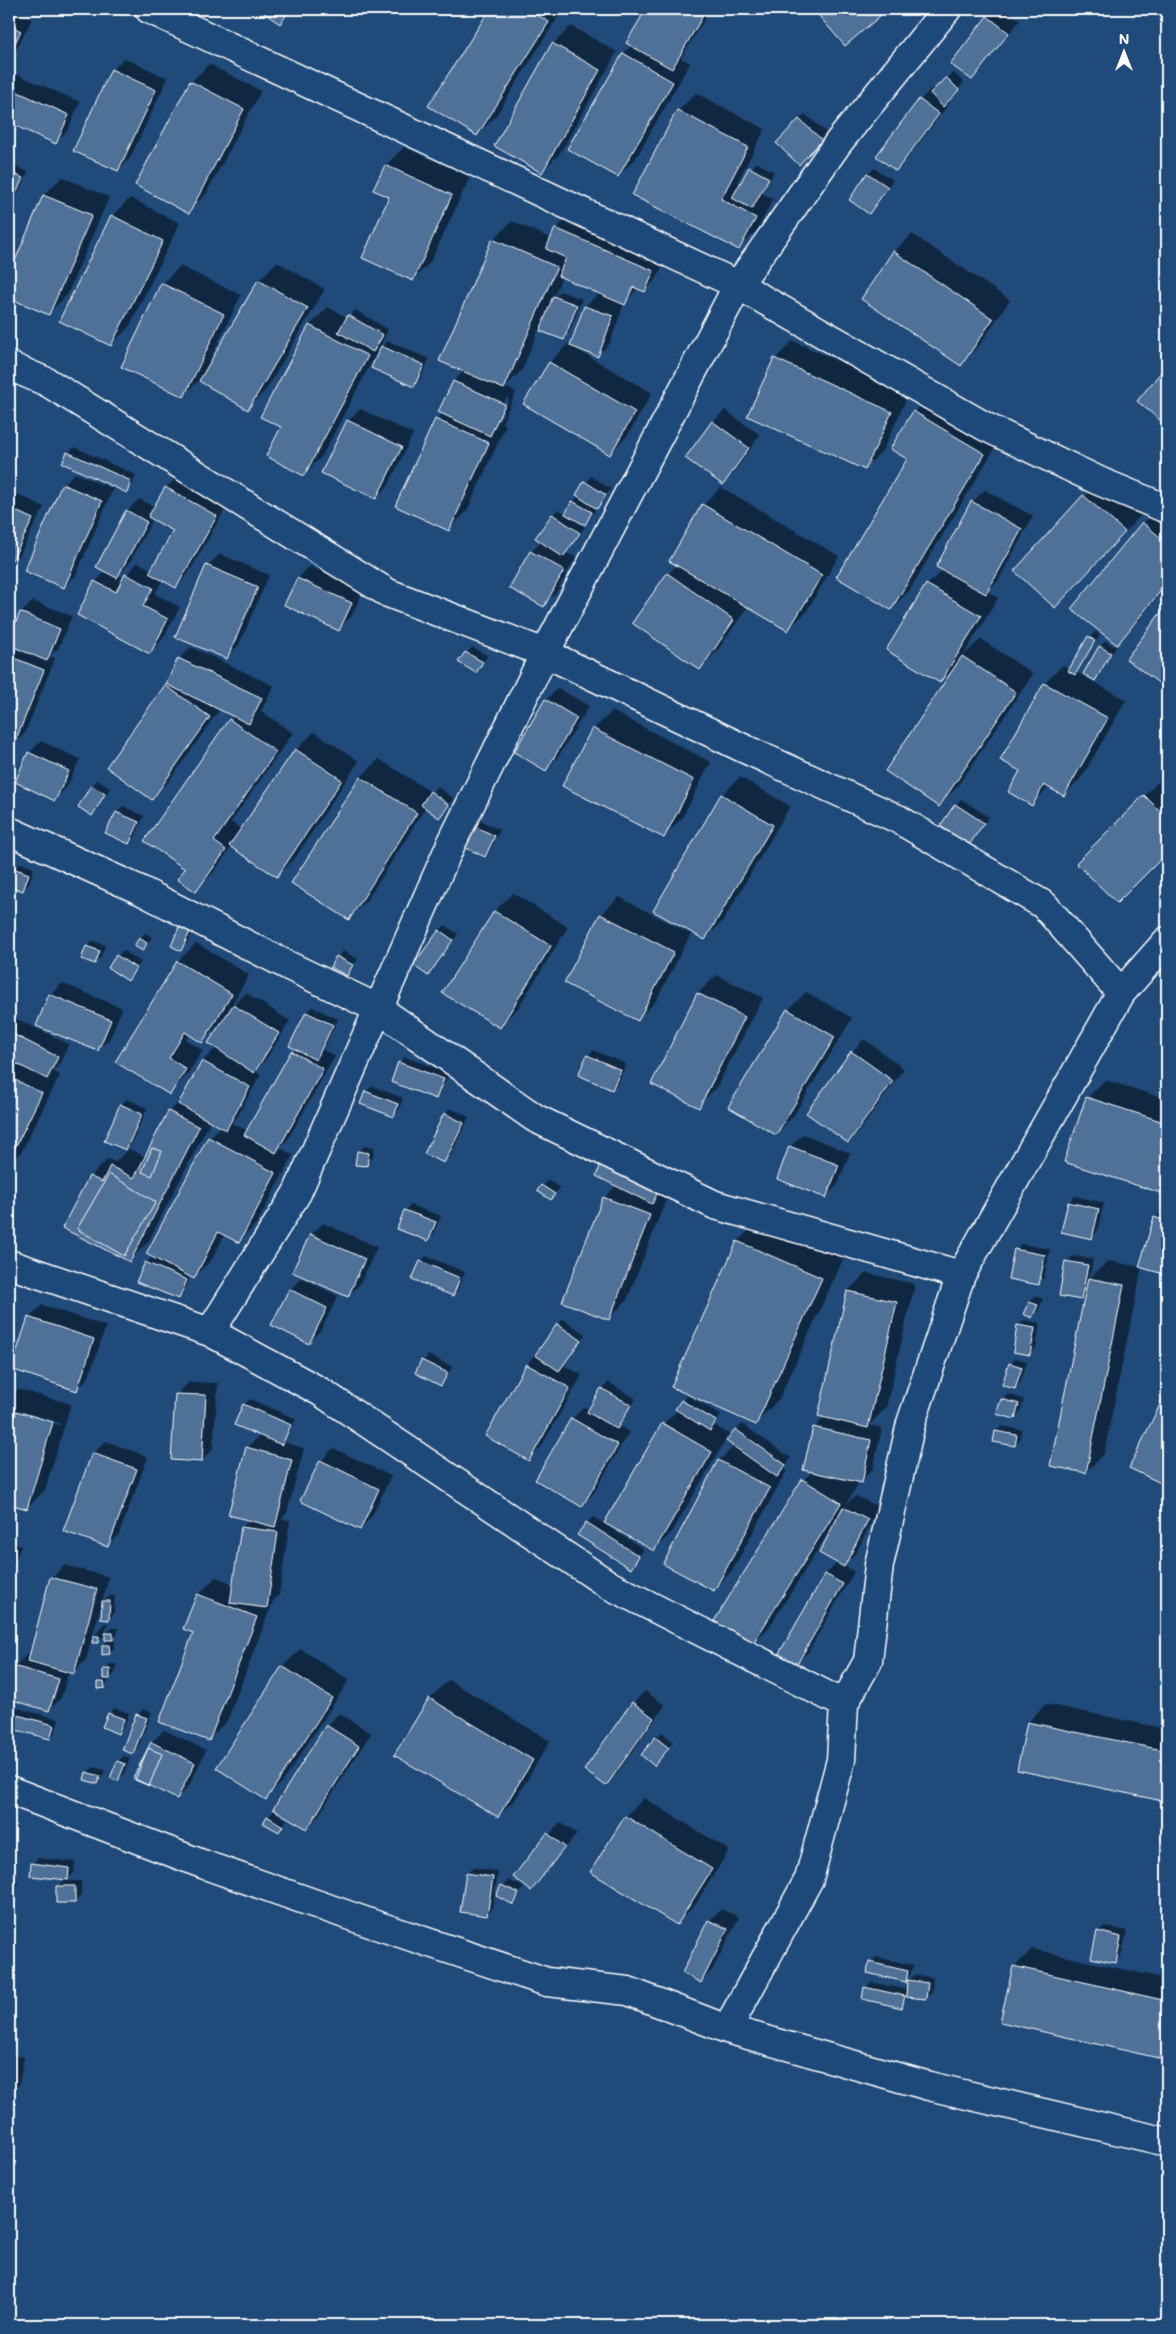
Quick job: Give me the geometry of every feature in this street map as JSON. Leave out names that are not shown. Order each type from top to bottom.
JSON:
[{"type":"street","points":[[150,9],[738,285],[986,427],[1099,481],[1167,509]]},
{"type":"street","points":[[210,1332],[297,1193],[451,844],[545,653],[738,285],[838,143],[947,9]]},
{"type":"street","points":[[9,366],[47,382],[388,593],[545,653],[745,750],[898,819],[1044,904],[1122,993]]},
{"type":"street","points":[[9,830],[140,890],[289,966],[379,1009],[535,1118],[715,1205],[961,1276]]},
{"type":"street","points":[[727,2029],[809,1879],[841,1760],[844,1704],[868,1661],[879,1565],[910,1424],[961,1276],[1122,993],[1167,941]]},
{"type":"street","points":[[9,1264],[210,1332],[321,1392],[609,1585],[844,1704]]},
{"type":"street","points":[[9,1790],[205,1865],[547,1982],[628,1991],[727,2029],[929,2086],[1167,2142]]},
{"type":"building","points":[[258,9],[291,9],[280,24]]},
{"type":"building","points":[[490,9],[527,9],[549,22],[477,136],[428,106]]},
{"type":"building","points":[[646,9],[707,9],[672,69],[626,43]]},
{"type":"building","points":[[813,9],[874,9],[880,16],[845,46]]},
{"type":"building","points":[[987,16],[1009,33],[972,80],[950,64]]},
{"type":"building","points":[[9,25],[21,31],[9,55]]},
{"type":"building","points":[[552,43],[600,70],[542,173],[494,146]]},
{"type":"building","points":[[623,53],[673,82],[618,177],[567,149]]},
{"type":"building","points":[[111,69],[156,90],[118,171],[73,151]]},
{"type":"building","points":[[946,77],[959,90],[943,107],[930,93]]},
{"type":"building","points":[[190,81],[244,109],[189,214],[135,185]]},
{"type":"building","points":[[9,88],[69,115],[56,144],[9,123]]},
{"type":"building","points":[[919,99],[939,114],[896,171],[876,156]]},
{"type":"building","points":[[677,110],[748,147],[721,199],[756,218],[739,250],[632,195]]},
{"type":"building","points":[[799,119],[822,140],[799,165],[776,143]]},
{"type":"building","points":[[385,165],[452,195],[413,281],[362,258],[389,197],[373,190]]},
{"type":"building","points":[[749,167],[769,178],[752,209],[732,198]]},
{"type":"building","points":[[9,172],[23,178],[9,209]]},
{"type":"building","points":[[867,173],[888,187],[869,214],[849,200]]},
{"type":"building","points":[[43,195],[92,215],[49,315],[9,298],[9,275]]},
{"type":"building","points":[[111,215],[163,241],[111,346],[59,321]]},
{"type":"building","points":[[555,228],[654,271],[645,292],[633,287],[625,305],[558,276],[566,258],[546,249]]},
{"type":"building","points":[[492,239],[557,267],[504,389],[439,361]]},
{"type":"building","points":[[893,251],[993,319],[961,366],[861,299]]},
{"type":"building","points":[[258,280],[308,308],[248,410],[199,381]]},
{"type":"building","points":[[161,283],[224,314],[184,397],[121,367]]},
{"type":"building","points":[[553,296],[577,305],[564,340],[540,331]]},
{"type":"building","points":[[584,306],[613,316],[598,357],[570,346]]},
{"type":"building","points":[[348,315],[383,335],[373,352],[338,332]]},
{"type":"building","points":[[309,325],[368,356],[304,476],[266,456],[281,427],[260,417]]},
{"type":"building","points":[[381,346],[424,365],[414,387],[371,368]]},
{"type":"building","points":[[774,358],[892,412],[865,470],[747,416]]},
{"type":"building","points":[[549,362],[635,412],[610,455],[523,404]]},
{"type":"building","points":[[1167,365],[1167,426],[1137,401]]},
{"type":"building","points":[[453,381],[505,404],[490,436],[438,412]]},
{"type":"building","points":[[913,411],[985,454],[891,610],[836,577],[907,459],[890,449]]},
{"type":"building","points":[[435,419],[489,443],[449,531],[395,506]]},
{"type":"building","points":[[347,420],[402,447],[376,499],[321,473]]},
{"type":"building","points":[[712,421],[749,448],[723,485],[685,458]]},
{"type":"building","points":[[67,452],[131,481],[127,493],[62,463]]},
{"type":"building","points":[[584,481],[606,495],[597,509],[576,495]]},
{"type":"building","points":[[62,484],[102,501],[64,588],[24,571]]},
{"type":"building","points":[[165,487],[217,516],[176,588],[149,573],[173,531],[148,517]]},
{"type":"building","points":[[1083,495],[1125,532],[1055,608],[1014,571]]},
{"type":"building","points":[[572,501],[592,512],[585,525],[565,514]]},
{"type":"building","points":[[971,501],[1022,529],[986,594],[936,567]]},
{"type":"building","points":[[702,504],[822,575],[788,631],[669,561]]},
{"type":"building","points":[[9,508],[33,519],[9,566]]},
{"type":"building","points":[[126,510],[147,522],[117,578],[96,567]]},
{"type":"building","points":[[552,514],[580,533],[563,557],[535,538]]},
{"type":"building","points":[[1142,522],[1167,543],[1167,583],[1117,645],[1071,609]]},
{"type":"building","points":[[530,551],[564,570],[544,607],[509,588]]},
{"type":"building","points":[[206,565],[258,587],[227,659],[175,637]]},
{"type":"building","points":[[667,573],[734,620],[700,670],[632,623]]},
{"type":"building","points":[[125,574],[153,588],[143,606],[168,619],[150,654],[77,615],[94,581],[116,592]]},
{"type":"building","points":[[297,578],[352,603],[339,631],[284,605]]},
{"type":"building","points":[[926,584],[981,616],[940,683],[886,650]]},
{"type":"building","points":[[1167,604],[1167,689],[1126,659]]},
{"type":"building","points":[[20,612],[60,629],[47,661],[9,645],[9,639]]},
{"type":"building","points":[[1088,636],[1095,641],[1075,675],[1068,671]]},
{"type":"building","points":[[1099,646],[1111,653],[1095,681],[1083,674]]},
{"type":"building","points":[[465,652],[483,662],[476,673],[458,662]]},
{"type":"building","points":[[9,656],[44,670],[13,747],[9,745]]},
{"type":"building","points":[[962,656],[1016,692],[939,807],[885,771]]},
{"type":"building","points":[[178,658],[262,698],[249,724],[166,684]]},
{"type":"building","points":[[1044,683],[1108,718],[1064,796],[1044,785],[1032,806],[1008,792],[1020,771],[1000,760]]},
{"type":"building","points":[[165,685],[210,717],[152,800],[106,767]]},
{"type":"building","points":[[545,699],[577,718],[546,771],[514,752]]},
{"type":"building","points":[[229,719],[276,752],[214,841],[226,850],[196,892],[177,879],[185,869],[144,841]]},
{"type":"building","points":[[592,728],[694,780],[664,838],[562,786]]},
{"type":"building","points":[[295,749],[342,780],[277,877],[229,846]]},
{"type":"building","points":[[28,752],[69,771],[55,801],[15,782]]},
{"type":"building","points":[[360,777],[417,813],[349,920],[291,883]]},
{"type":"building","points":[[91,785],[105,794],[92,816],[78,807]]},
{"type":"building","points":[[430,791],[449,805],[439,818],[421,805]]},
{"type":"building","points":[[721,794],[773,825],[705,940],[653,911]]},
{"type":"building","points":[[1144,795],[1167,818],[1167,853],[1117,903],[1076,863]]},
{"type":"building","points":[[955,804],[984,823],[969,845],[940,826]]},
{"type":"building","points":[[116,812],[139,822],[129,844],[105,833]]},
{"type":"building","points":[[470,824],[495,836],[485,857],[460,845]]},
{"type":"building","points":[[13,868],[29,874],[23,891],[9,886]]},
{"type":"building","points":[[494,911],[551,946],[500,1028],[442,993]]},
{"type":"building","points":[[600,914],[674,952],[638,1021],[564,983]]},
{"type":"building","points":[[179,927],[190,932],[181,951],[171,946]]},
{"type":"building","points":[[439,930],[453,940],[428,976],[413,965]]},
{"type":"building","points":[[139,938],[147,943],[143,951],[134,946]]},
{"type":"building","points":[[86,946],[100,951],[95,964],[81,959]]},
{"type":"building","points":[[116,955],[136,968],[128,981],[108,968]]},
{"type":"building","points":[[336,956],[353,965],[347,976],[330,967]]},
{"type":"building","points":[[177,961],[232,994],[202,1043],[185,1032],[169,1058],[186,1069],[170,1095],[115,1062]]},
{"type":"building","points":[[697,993],[745,1017],[699,1108],[651,1084]]},
{"type":"building","points":[[49,994],[111,1020],[98,1051],[36,1026]]},
{"type":"building","points":[[233,1005],[279,1033],[254,1073],[208,1043]]},
{"type":"building","points":[[787,1009],[835,1037],[776,1135],[728,1107]]},
{"type":"building","points":[[306,1012],[333,1025],[316,1060],[289,1046]]},
{"type":"building","points":[[9,1032],[58,1057],[47,1079],[9,1060]]},
{"type":"building","points":[[291,1051],[323,1069],[276,1153],[244,1135]]},
{"type":"building","points":[[851,1051],[893,1081],[848,1143],[806,1113]]},
{"type":"building","points":[[587,1055],[621,1070],[612,1090],[578,1075]]},
{"type":"building","points":[[202,1061],[250,1087],[226,1130],[178,1104]]},
{"type":"building","points":[[398,1062],[444,1079],[436,1099],[391,1082]]},
{"type":"building","points":[[9,1077],[42,1093],[9,1160]]},
{"type":"building","points":[[365,1091],[398,1104],[394,1117],[360,1104]]},
{"type":"building","points":[[1086,1097],[1167,1123],[1167,1195],[1064,1162]]},
{"type":"building","points":[[120,1104],[142,1114],[126,1150],[104,1141]]},
{"type":"building","points":[[168,1111],[199,1127],[130,1262],[62,1228],[89,1176],[102,1182],[110,1166],[134,1178]]},
{"type":"building","points":[[444,1113],[464,1123],[444,1163],[424,1154]]},
{"type":"building","points":[[208,1137],[276,1173],[239,1243],[218,1232],[194,1279],[146,1254]]},
{"type":"building","points":[[789,1146],[839,1165],[826,1198],[777,1179]]},
{"type":"building","points":[[152,1148],[162,1151],[152,1176],[142,1172]]},
{"type":"building","points":[[357,1151],[369,1153],[367,1166],[355,1165]]},
{"type":"building","points":[[602,1162],[659,1190],[652,1204],[596,1176]]},
{"type":"building","points":[[109,1174],[156,1202],[124,1256],[77,1229]]},
{"type":"building","points":[[541,1185],[555,1194],[551,1200],[537,1191]]},
{"type":"building","points":[[603,1197],[650,1215],[609,1320],[562,1302]]},
{"type":"building","points":[[1068,1202],[1099,1209],[1092,1239],[1061,1232]]},
{"type":"building","points":[[404,1210],[436,1222],[428,1241],[397,1229]]},
{"type":"building","points":[[1154,1217],[1167,1221],[1167,1275],[1139,1267]]},
{"type":"building","points":[[310,1234],[365,1259],[348,1297],[292,1272]]},
{"type":"building","points":[[737,1241],[822,1278],[756,1425],[671,1387]]},
{"type":"building","points":[[1014,1249],[1045,1255],[1039,1285],[1008,1279]]},
{"type":"building","points":[[420,1261],[460,1278],[453,1296],[412,1279]]},
{"type":"building","points":[[1065,1261],[1088,1265],[1081,1300],[1059,1296]]},
{"type":"building","points":[[145,1262],[187,1280],[179,1299],[136,1282]]},
{"type":"building","points":[[1088,1278],[1124,1285],[1086,1473],[1050,1466]]},
{"type":"building","points":[[289,1289],[327,1308],[309,1344],[271,1325]]},
{"type":"building","points":[[847,1291],[897,1302],[868,1428],[818,1416]]},
{"type":"building","points":[[1029,1302],[1038,1305],[1032,1318],[1023,1314]]},
{"type":"building","points":[[28,1317],[94,1339],[77,1391],[11,1369]]},
{"type":"building","points":[[557,1324],[581,1340],[559,1371],[535,1355]]},
{"type":"building","points":[[1017,1325],[1035,1328],[1030,1355],[1013,1352]]},
{"type":"building","points":[[421,1360],[448,1373],[441,1386],[415,1373]]},
{"type":"building","points":[[1009,1363],[1022,1367],[1015,1389],[1002,1385]]},
{"type":"building","points":[[526,1364],[570,1388],[529,1461],[485,1436]]},
{"type":"building","points":[[601,1388],[631,1405],[617,1429],[587,1412]]},
{"type":"building","points":[[1167,1390],[1167,1486],[1129,1468]]},
{"type":"building","points":[[175,1394],[206,1395],[202,1462],[171,1460]]},
{"type":"building","points":[[1001,1399],[1019,1404],[1015,1419],[996,1414]]},
{"type":"building","points":[[681,1400],[716,1421],[710,1431],[675,1409]]},
{"type":"building","points":[[243,1404],[291,1425],[282,1445],[234,1425]]},
{"type":"building","points":[[9,1409],[53,1422],[27,1509],[9,1504]]},
{"type":"building","points":[[571,1418],[618,1445],[582,1507],[535,1480]]},
{"type":"building","points":[[662,1423],[712,1452],[654,1551],[604,1523]]},
{"type":"building","points":[[813,1427],[871,1440],[862,1483],[803,1470]]},
{"type":"building","points":[[735,1429],[786,1465],[777,1477],[726,1441]]},
{"type":"building","points":[[995,1431],[1017,1435],[1015,1446],[993,1442]]},
{"type":"building","points":[[246,1447],[292,1460],[275,1527],[228,1515]]},
{"type":"building","points":[[92,1453],[137,1469],[108,1547],[63,1531]]},
{"type":"building","points":[[320,1460],[379,1489],[360,1530],[300,1501]]},
{"type":"building","points":[[718,1460],[770,1488],[714,1591],[663,1564]]},
{"type":"building","points":[[802,1479],[841,1503],[752,1645],[714,1621]]},
{"type":"building","points":[[843,1507],[868,1520],[844,1567],[819,1553]]},
{"type":"building","points":[[586,1522],[639,1556],[631,1569],[577,1535]]},
{"type":"building","points":[[241,1527],[278,1532],[267,1608],[230,1603]]},
{"type":"building","points":[[825,1574],[843,1584],[796,1666],[778,1655]]},
{"type":"building","points":[[50,1577],[97,1589],[74,1674],[28,1661]]},
{"type":"building","points":[[197,1594],[257,1617],[209,1741],[159,1722],[193,1633],[183,1629]]},
{"type":"building","points":[[102,1601],[110,1601],[109,1620],[101,1619]]},
{"type":"building","points":[[105,1633],[113,1633],[113,1640],[105,1640]]},
{"type":"building","points":[[93,1636],[99,1636],[99,1643],[92,1643]]},
{"type":"building","points":[[102,1645],[109,1645],[110,1654],[102,1655]]},
{"type":"building","points":[[13,1666],[59,1679],[49,1711],[9,1699],[9,1682]]},
{"type":"building","points":[[282,1666],[332,1698],[266,1800],[216,1768]]},
{"type":"building","points":[[103,1669],[110,1669],[110,1679],[103,1679]]},
{"type":"building","points":[[97,1682],[104,1682],[105,1688],[97,1689]]},
{"type":"building","points":[[429,1698],[533,1760],[498,1817],[394,1755]]},
{"type":"building","points":[[632,1702],[654,1718],[606,1786],[584,1770]]},
{"type":"building","points":[[10,1713],[54,1725],[50,1739],[9,1728]]},
{"type":"building","points":[[108,1713],[124,1719],[118,1734],[102,1727]]},
{"type":"building","points":[[136,1714],[147,1718],[133,1754],[122,1750]]},
{"type":"building","points":[[1027,1722],[1167,1751],[1167,1802],[1017,1770]]},
{"type":"building","points":[[326,1725],[359,1746],[307,1829],[273,1809]]},
{"type":"building","points":[[655,1737],[669,1748],[654,1766],[641,1755]]},
{"type":"building","points":[[151,1742],[195,1763],[177,1799],[133,1778]]},
{"type":"building","points":[[148,1748],[162,1754],[149,1786],[135,1780]]},
{"type":"building","points":[[117,1761],[125,1764],[118,1781],[110,1778]]},
{"type":"building","points":[[86,1772],[100,1776],[98,1784],[84,1780]]},
{"type":"building","points":[[267,1816],[283,1826],[279,1832],[263,1823]]},
{"type":"building","points":[[625,1816],[712,1869],[677,1925],[590,1872]]},
{"type":"building","points":[[547,1833],[565,1847],[531,1891],[513,1877]]},
{"type":"building","points":[[31,1863],[69,1868],[68,1880],[30,1876]]},
{"type":"building","points":[[466,1873],[493,1877],[487,1916],[460,1912]]},
{"type":"building","points":[[501,1885],[519,1893],[514,1905],[496,1896]]},
{"type":"building","points":[[56,1886],[75,1886],[75,1903],[56,1903]]},
{"type":"building","points":[[708,1920],[728,1929],[701,1983],[682,1973]]},
{"type":"building","points":[[1097,1931],[1121,1937],[1116,1963],[1091,1958]]},
{"type":"building","points":[[869,1962],[908,1971],[906,1982],[867,1973]]},
{"type":"building","points":[[1013,1966],[1167,2001],[1167,2060],[1000,2022]]},
{"type":"building","points":[[907,1980],[928,1983],[926,1999],[906,1997]]},
{"type":"building","points":[[864,1987],[905,1996],[902,2008],[862,1999]]}]
